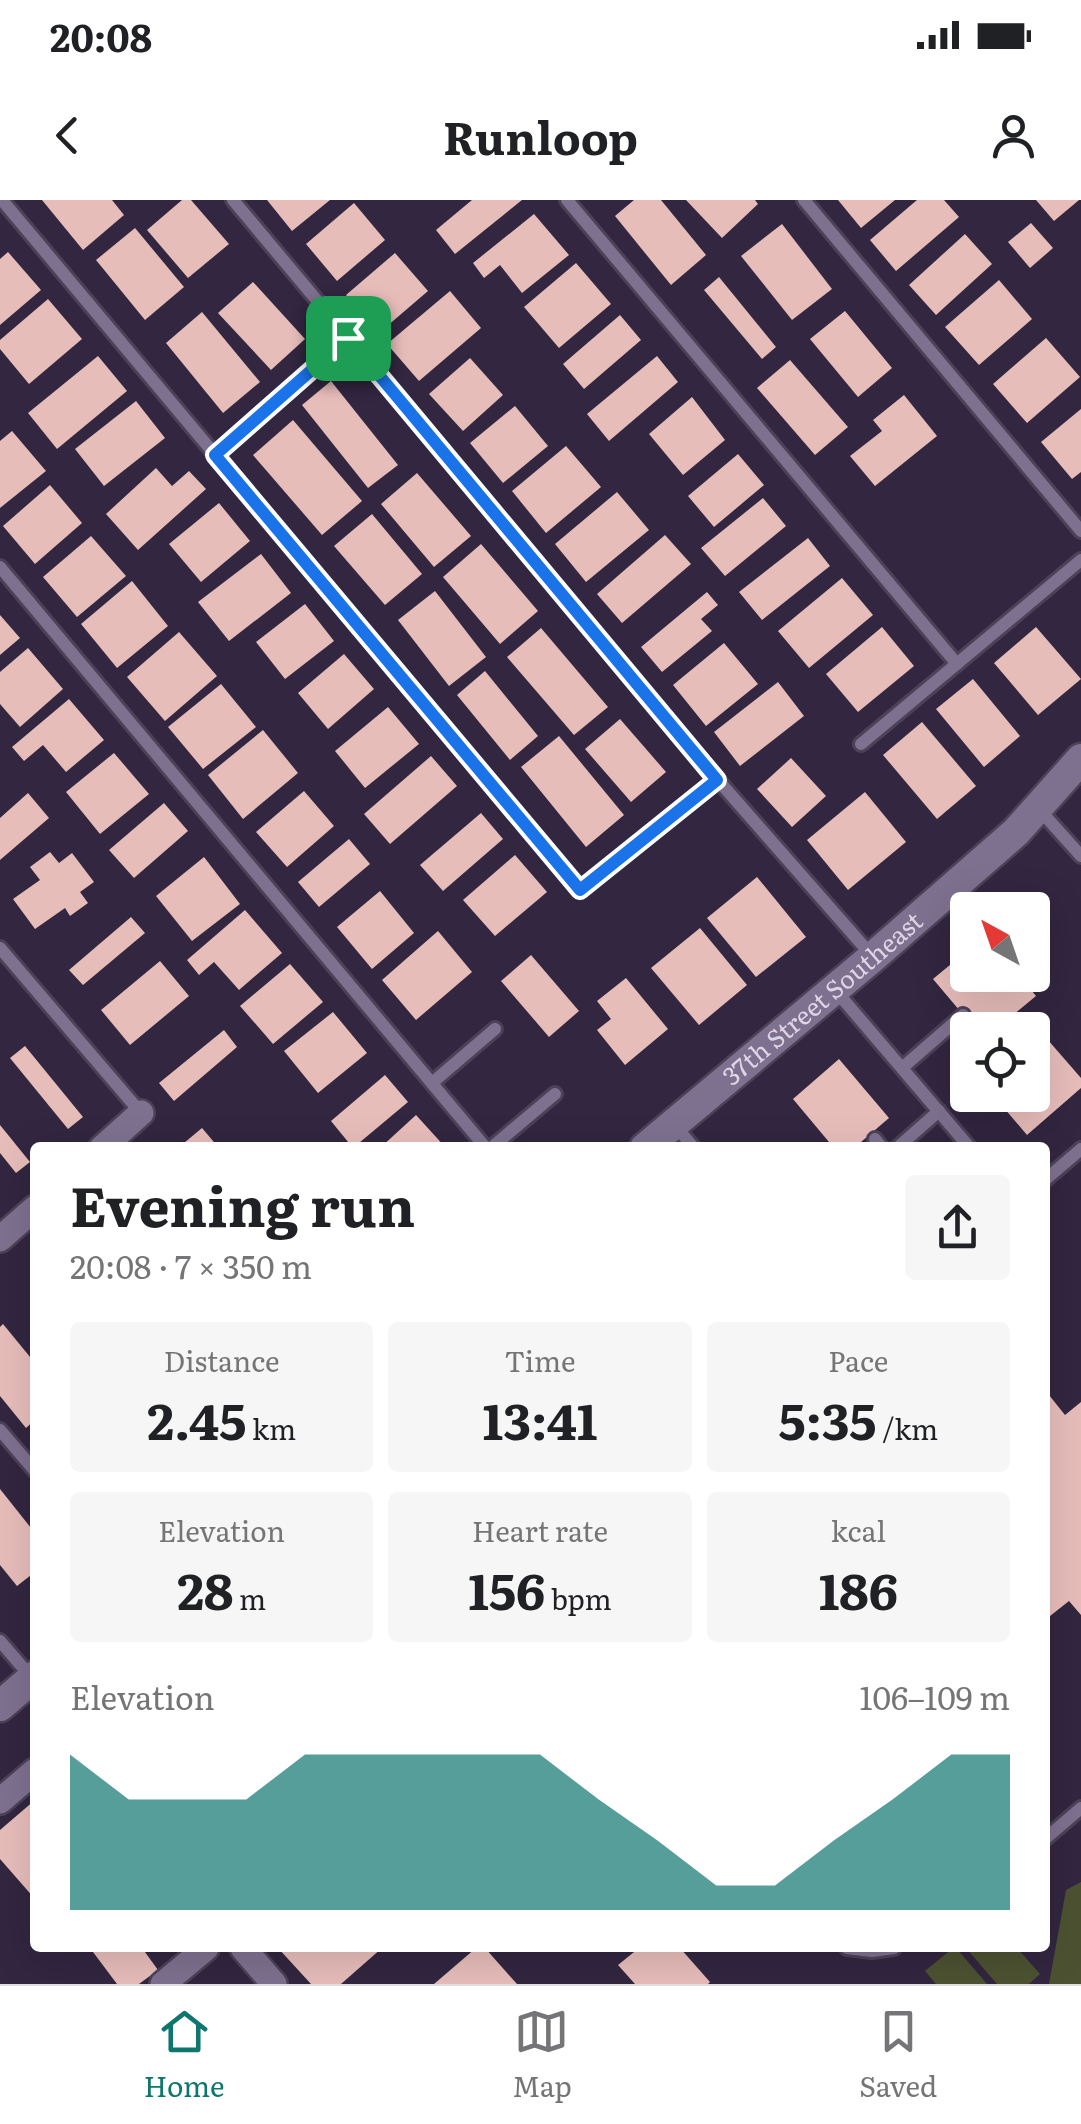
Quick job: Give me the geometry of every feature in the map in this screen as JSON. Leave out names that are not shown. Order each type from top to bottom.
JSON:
[{"type":"street","name":"37th Street Southeast","points":[[652,1142],[1016,832],[1081,759]]},
{"type":"street","points":[[109,1142],[141,1113]]},
{"type":"street","points":[[0,1239],[30,1212]]},
{"type":"street","points":[[0,1801],[30,1776]]},
{"type":"street","points":[[163,1984],[201,1952]]},
{"type":"street","points":[[246,1952],[274,1984]]},
{"type":"lane","points":[[2,200],[580,890],[717,780]]},
{"type":"lane","points":[[232,200],[717,780],[873,957]]},
{"type":"lane","points":[[567,200],[957,664]]},
{"type":"lane","points":[[804,200],[1081,531]]},
{"type":"lane","points":[[215,455],[348,338]]},
{"type":"lane","points":[[861,744],[1081,560]]},
{"type":"lane","points":[[0,567],[484,1142]]},
{"type":"lane","points":[[1038,808],[1081,856]]},
{"type":"lane","points":[[0,948],[141,1113]]},
{"type":"lane","points":[[834,988],[965,1142]]},
{"type":"lane","points":[[902,1068],[950,1026]]},
{"type":"lane","points":[[432,1083],[495,1029]]},
{"type":"lane","points":[[496,1142],[555,1094]]},
{"type":"lane","points":[[904,1142],[939,1112]]},
{"type":"lane","points":[[674,1123],[689,1142]]},
{"type":"lane","points":[[1050,1176],[1081,1150]]},
{"type":"lane","points":[[0,1430],[30,1465]]},
{"type":"lane","points":[[0,1641],[25,1690]]},
{"type":"lane","points":[[1050,1835],[1081,1808]]},
{"type":"green space","points":[[1081,1882],[1081,1984],[1049,1984],[1066,1890]]},
{"type":"green space","points":[[948,1952],[959,1952],[987,1984],[936,1984],[925,1971]]},
{"type":"green space","points":[[969,1952],[1021,1952],[1040,1974],[1029,1984],[997,1984]]},
{"type":"building","points":[[42,200],[112,200],[124,215],[83,250]]},
{"type":"building","points":[[182,200],[191,200],[229,244],[188,278],[147,230]]},
{"type":"building","points":[[267,200],[330,200],[292,231]]},
{"type":"building","points":[[472,200],[522,200],[455,254],[436,230]]},
{"type":"building","points":[[634,200],[661,200],[706,255],[671,285],[615,216]]},
{"type":"building","points":[[686,200],[755,200],[758,204],[722,238]]},
{"type":"building","points":[[838,200],[895,200],[861,228]]},
{"type":"building","points":[[917,200],[944,200],[959,217],[896,271],[870,240]]},
{"type":"building","points":[[1036,200],[1079,200],[1054,221]]},
{"type":"building","points":[[354,203],[385,240],[337,281],[306,244]]},
{"type":"building","points":[[534,214],[569,255],[522,293],[500,265],[484,278],[473,263]]},
{"type":"building","points":[[1031,223],[1053,248],[1030,268],[1008,242]]},
{"type":"building","points":[[782,224],[832,289],[792,320],[741,256]]},
{"type":"building","points":[[135,228],[184,287],[145,320],[96,260]]},
{"type":"building","points":[[965,234],[992,264],[936,315],[909,285]]},
{"type":"building","points":[[8,252],[41,290],[0,325],[0,259]]},
{"type":"building","points":[[395,253],[428,291],[379,333],[346,295]]},
{"type":"building","points":[[576,263],[611,304],[559,348],[524,307]]},
{"type":"building","points":[[719,277],[776,347],[762,359],[704,290]]},
{"type":"building","points":[[999,280],[1032,319],[979,365],[945,327]]},
{"type":"building","points":[[253,282],[305,339],[271,370],[218,313]]},
{"type":"building","points":[[450,291],[481,328],[419,381],[387,344]]},
{"type":"building","points":[[48,299],[82,339],[29,384],[0,349],[0,340]]},
{"type":"building","points":[[845,311],[892,368],[858,397],[810,339]]},
{"type":"building","points":[[202,312],[260,382],[223,413],[166,343]]},
{"type":"building","points":[[620,315],[641,340],[584,389],[563,364]]},
{"type":"building","points":[[1046,338],[1080,377],[1027,423],[993,384]]},
{"type":"building","points":[[98,356],[127,391],[57,449],[28,413]]},
{"type":"building","points":[[657,356],[678,382],[609,441],[587,414]]},
{"type":"building","points":[[470,358],[503,395],[463,431],[429,394]]},
{"type":"building","points":[[790,360],[848,427],[815,455],[757,388]]},
{"type":"building","points":[[331,381],[398,465],[368,488],[302,405]]},
{"type":"building","points":[[904,395],[937,436],[875,486],[850,456],[882,431],[873,420]]},
{"type":"building","points":[[692,397],[725,440],[683,475],[649,434]]},
{"type":"building","points":[[136,401],[165,438],[104,486],[75,449]]},
{"type":"building","points":[[515,406],[548,446],[503,483],[470,443]]},
{"type":"building","points":[[1081,409],[1081,472],[1072,479],[1041,442]]},
{"type":"building","points":[[293,420],[362,501],[322,535],[253,455]]},
{"type":"building","points":[[12,431],[46,471],[0,508],[0,441]]},
{"type":"building","points":[[566,446],[601,487],[546,533],[512,491]]},
{"type":"building","points":[[738,454],[764,485],[714,527],[688,496]]},
{"type":"building","points":[[156,468],[172,486],[189,471],[206,489],[138,550],[106,514]]},
{"type":"building","points":[[417,473],[471,536],[434,567],[381,504]]},
{"type":"building","points":[[50,485],[82,523],[35,564],[3,526]]},
{"type":"building","points":[[617,492],[649,530],[586,582],[555,544]]},
{"type":"building","points":[[763,498],[786,526],[725,576],[701,548]]},
{"type":"building","points":[[219,503],[250,541],[201,582],[169,544]]},
{"type":"building","points":[[372,514],[422,574],[385,605],[334,546]]},
{"type":"building","points":[[665,535],[691,564],[622,623],[597,594]]},
{"type":"building","points":[[91,536],[126,576],[77,617],[43,577]]},
{"type":"building","points":[[808,538],[830,566],[762,620],[739,592]]},
{"type":"building","points":[[481,544],[538,611],[500,644],[443,577]]},
{"type":"building","points":[[261,554],[291,593],[229,641],[198,602]]},
{"type":"building","points":[[842,578],[873,615],[809,668],[778,631]]},
{"type":"building","points":[[132,581],[168,626],[117,668],[81,624]]},
{"type":"building","points":[[435,591],[486,657],[449,686],[398,620]]},
{"type":"building","points":[[707,592],[718,605],[701,619],[712,631],[662,672],[641,647]]},
{"type":"building","points":[[305,604],[334,641],[285,679],[256,642]]},
{"type":"building","points":[[0,615],[20,638],[0,655]]},
{"type":"building","points":[[882,627],[914,666],[858,712],[826,674]]},
{"type":"building","points":[[1036,627],[1081,679],[1038,715],[994,663]]},
{"type":"building","points":[[541,628],[608,707],[574,735],[507,657]]},
{"type":"building","points":[[179,632],[217,676],[165,721],[127,677]]},
{"type":"building","points":[[724,643],[758,684],[706,726],[673,685]]},
{"type":"building","points":[[28,648],[63,689],[20,727],[0,704],[0,672]]},
{"type":"building","points":[[344,654],[374,689],[328,729],[298,693]]},
{"type":"building","points":[[485,671],[538,736],[510,760],[457,695]]},
{"type":"building","points":[[973,679],[1020,736],[984,767],[936,709]]},
{"type":"building","points":[[778,682],[804,716],[740,766],[714,732]]},
{"type":"building","points":[[221,684],[256,727],[203,769],[168,727]]},
{"type":"building","points":[[69,699],[104,740],[66,772],[43,745],[24,761],[12,747]]},
{"type":"building","points":[[388,707],[419,744],[365,788],[335,751]]},
{"type":"building","points":[[620,719],[666,772],[631,802],[585,749]]},
{"type":"building","points":[[922,722],[976,786],[937,819],[883,755]]},
{"type":"building","points":[[263,730],[298,773],[243,819],[208,775]]},
{"type":"building","points":[[559,736],[624,815],[586,847],[521,767]]},
{"type":"building","points":[[114,753],[149,794],[100,834],[66,792]]},
{"type":"building","points":[[431,756],[457,786],[390,844],[364,814]]},
{"type":"building","points":[[791,758],[826,796],[792,827],[757,789]]},
{"type":"building","points":[[304,791],[334,826],[287,867],[256,832]]},
{"type":"building","points":[[865,792],[906,842],[848,890],[807,840]]},
{"type":"building","points":[[28,793],[49,818],[0,860],[0,818]]},
{"type":"building","points":[[164,803],[188,831],[134,878],[109,850]]},
{"type":"building","points":[[481,813],[503,839],[443,891],[420,865]]},
{"type":"building","points":[[349,839],[370,864],[319,907],[298,882]]},
{"type":"building","points":[[50,852],[59,863],[72,853],[94,882],[80,892],[88,903],[70,916],[65,908],[35,929],[13,899],[40,880],[30,867]]},
{"type":"building","points":[[515,855],[547,892],[495,936],[463,900]]},
{"type":"building","points":[[204,857],[240,904],[192,941],[156,896]]},
{"type":"building","points":[[757,877],[806,937],[756,977],[707,918]]},
{"type":"building","points":[[380,891],[414,933],[372,969],[337,927]]},
{"type":"building","points":[[245,910],[282,953],[239,990],[214,962],[199,975],[187,960]]},
{"type":"building","points":[[131,917],[145,933],[83,985],[69,970]]},
{"type":"building","points":[[700,928],[747,985],[699,1025],[651,968]]},
{"type":"building","points":[[438,931],[472,972],[416,1020],[382,980]]},
{"type":"building","points":[[531,955],[579,1011],[549,1037],[501,981]]},
{"type":"building","points":[[160,961],[189,996],[130,1045],[101,1010]]},
{"type":"building","points":[[290,964],[323,1002],[273,1044],[240,1006]]},
{"type":"building","points":[[950,965],[950,992],[1033,992],[1036,996],[1017,1012],[961,1012],[933,979]]},
{"type":"building","points":[[626,978],[668,1029],[625,1065],[597,1030],[611,1019],[597,1001]]},
{"type":"building","points":[[333,1012],[367,1053],[318,1093],[284,1051]]},
{"type":"building","points":[[224,1030],[237,1047],[174,1101],[159,1083]]},
{"type":"building","points":[[1050,1042],[1081,1078],[1081,1088],[1027,1135],[1007,1112],[1050,1112]]},
{"type":"building","points":[[25,1046],[83,1117],[68,1129],[10,1058]]},
{"type":"building","points":[[839,1059],[889,1118],[861,1142],[829,1142],[793,1099]]},
{"type":"building","points":[[385,1075],[408,1102],[360,1142],[348,1142],[331,1121]]},
{"type":"building","points":[[416,1115],[441,1142],[387,1142]]},
{"type":"building","points":[[0,1125],[30,1162],[16,1173],[0,1153]]},
{"type":"building","points":[[202,1128],[214,1142],[185,1142]]},
{"type":"building","points":[[3,1324],[30,1357],[30,1424],[26,1428],[0,1396]]},
{"type":"building","points":[[1050,1396],[1065,1415],[1081,1402],[1081,1615],[1069,1601],[1050,1616]]},
{"type":"building","points":[[0,1489],[30,1527],[30,1576],[17,1586],[0,1565]]},
{"type":"building","points":[[30,1804],[30,1893],[0,1859],[0,1830]]},
{"type":"building","points":[[93,1952],[145,1952],[158,1970],[139,1984],[117,1984]]},
{"type":"building","points":[[282,1952],[377,1952],[341,1984],[311,1984]]},
{"type":"building","points":[[471,1952],[489,1952],[517,1984],[434,1984]]},
{"type":"building","points":[[634,1952],[684,1952],[710,1982],[635,1984],[618,1965]]},
{"type":"route","points":[[348,338],[717,780],[580,890],[215,455],[348,338]]}]
